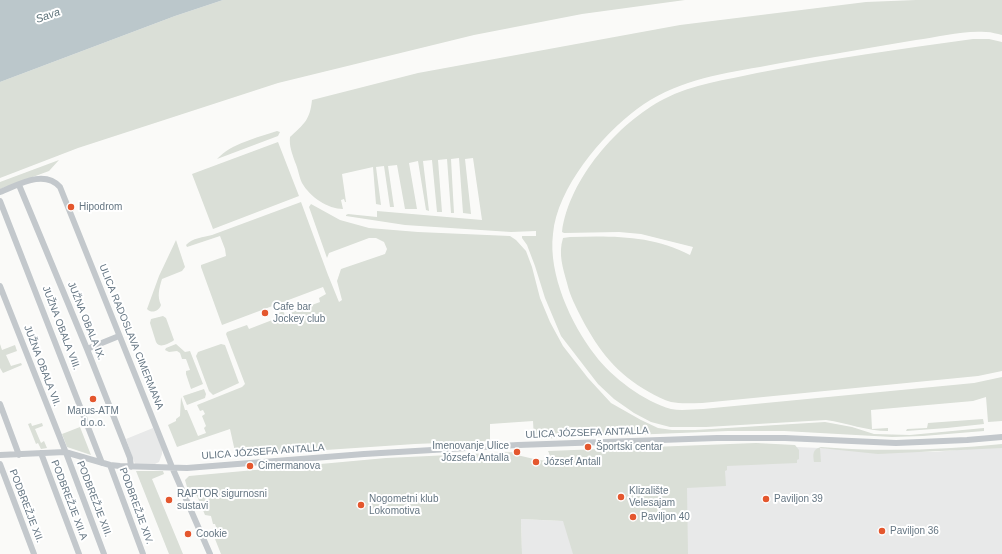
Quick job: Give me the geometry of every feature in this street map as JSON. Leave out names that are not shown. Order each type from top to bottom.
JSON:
[{"type":"street","name":"ULICA RADOSLAVA CIMERMANA","points":[[0,192],[42,178],[52,181],[60,187],[172,467],[210,554]]},
{"type":"street","name":"JUŽNA OBALA IX.","points":[[19,185],[87,349],[130,458],[131,467]]},
{"type":"street","name":"JUŽNA OBALA VIII.","points":[[0,201],[102,463]]},
{"type":"street","name":"JUŽNA OBALA VII.","points":[[0,286],[65,452]]},
{"type":"street","points":[[87,349],[119,336]]},
{"type":"street","points":[[0,404],[19,455]]},
{"type":"street","name":"ULICA JÓZSEFA ANTALLA","points":[[0,455],[65,452],[110,465],[187,468],[364,454],[510,446],[716,438],[785,438],[896,443],[954,441],[1002,437]]},
{"type":"street","name":"PODBREŽJE XIII.","points":[[65,452],[104,554]]},
{"type":"street","name":"PODBREŽJE XII.A","points":[[41,453],[79,554]]},
{"type":"street","name":"PODBREŽJE XII.","points":[[0,464],[34,554]]},
{"type":"street","name":"PODBREŽJE XIV.","points":[[110,465],[143,554]]},
{"type":"shaded area","points":[[223,0],[685,0],[582,14],[474,35],[278,83],[78,148],[0,178],[0,82],[175,16]]},
{"type":"shaded area","points":[[916,0],[1002,0],[1002,35],[988,32],[960,33],[797,60],[712,76],[696,80],[665,92],[637,109],[610,133],[583,164],[572,181],[556,216],[552,249],[554,265],[563,298],[570,314],[586,343],[595,355],[610,372],[629,388],[661,406],[675,410],[703,409],[974,383],[1002,377],[1002,421],[988,422],[986,397],[973,401],[871,410],[872,429],[888,428],[888,431],[872,430],[826,420],[706,427],[670,427],[651,422],[634,413],[614,399],[598,384],[561,336],[545,298],[527,245],[522,238],[522,236],[536,236],[536,231],[511,232],[405,225],[346,216],[348,214],[377,217],[377,211],[482,220],[473,158],[465,159],[471,214],[463,213],[459,158],[451,159],[454,213],[451,213],[447,159],[438,160],[442,212],[437,212],[432,160],[423,161],[429,211],[426,210],[418,161],[409,163],[417,209],[405,209],[397,165],[388,166],[394,207],[390,207],[384,166],[376,167],[381,205],[376,204],[373,167],[342,174],[346,202],[344,199],[341,200],[343,209],[331,207],[320,201],[305,188],[301,181],[291,150],[290,137],[306,121],[310,112],[312,100],[418,73],[680,25],[866,2]]},
{"type":"shaded area","points":[[973,39],[989,39],[1002,42],[1002,371],[978,376],[702,403],[675,403],[660,398],[627,378],[610,361],[588,331],[571,297],[562,261],[561,250],[563,238],[616,237],[646,240],[676,248],[690,255],[693,247],[641,234],[619,232],[562,232],[574,192],[585,173],[613,138],[630,122],[647,109],[664,99],[686,90],[710,83],[811,63]]},
{"type":"shaded area","points":[[277,131],[280,132],[278,136],[217,159],[223,153],[237,145]]},
{"type":"shaded area","points":[[278,142],[299,196],[213,229],[192,174]]},
{"type":"shaded area","points":[[59,160],[49,171],[0,189],[0,182]]},
{"type":"shaded area","points":[[301,202],[339,302],[342,300],[337,281],[341,269],[385,254],[387,249],[384,242],[376,238],[369,238],[329,253],[327,258],[309,207],[311,204],[340,220],[369,228],[418,232],[510,236],[526,251],[540,298],[550,322],[563,346],[588,378],[611,403],[658,428],[672,430],[695,430],[825,422],[852,427],[874,434],[910,435],[984,428],[984,431],[892,437],[784,431],[728,431],[534,439],[533,421],[490,424],[490,441],[415,444],[236,456],[230,429],[177,447],[168,425],[176,421],[176,419],[180,416],[181,397],[185,410],[187,410],[198,436],[206,433],[204,428],[206,426],[202,416],[205,414],[203,410],[200,411],[197,405],[242,387],[245,384],[226,334],[227,332],[247,325],[249,329],[280,317],[279,313],[283,311],[285,315],[320,302],[319,298],[326,294],[323,287],[222,325],[201,267],[201,265],[226,256],[220,236],[187,247],[186,245],[195,239],[212,235]]},
{"type":"shaded area","points":[[176,240],[185,267],[182,271],[162,279],[159,292],[161,305],[153,312],[149,311],[147,309],[159,276]]},
{"type":"shaded area","points":[[163,316],[166,318],[174,340],[162,346],[156,342],[150,323],[151,319]]},
{"type":"shaded area","points":[[0,344],[2,350],[15,345],[17,351],[6,355],[11,366],[21,363],[22,365],[3,373],[0,368]]},
{"type":"shaded area","points":[[176,344],[185,352],[190,351],[203,384],[191,389],[186,374],[186,371],[190,370],[186,359],[182,359],[180,353],[177,351],[169,352],[165,350],[166,348]]},
{"type":"shaded area","points":[[221,344],[225,345],[239,383],[213,395],[209,391],[196,356],[198,352]]},
{"type":"shaded area","points":[[204,389],[206,394],[205,398],[187,405],[183,396]]},
{"type":"shaded area","points":[[983,419],[984,424],[906,431],[907,429],[927,428],[928,423]]},
{"type":"shaded area","points":[[31,423],[32,426],[42,423],[43,426],[35,429],[41,443],[44,441],[47,448],[41,449],[38,443],[36,444],[28,424]]},
{"type":"shaded area","points":[[80,427],[91,455],[67,447],[62,434]]},
{"type":"shaded area","points":[[153,428],[162,449],[159,462],[155,464],[135,464],[126,439]]},
{"type":"shaded area","points":[[756,443],[795,445],[799,450],[799,459],[797,460],[797,463],[727,466],[727,470],[725,471],[726,486],[687,488],[688,554],[573,554],[563,521],[521,519],[522,554],[221,554],[215,539],[218,535],[214,527],[216,527],[215,524],[213,524],[211,516],[205,515],[197,496],[189,494],[185,480],[189,476],[386,458],[515,452],[517,455],[534,459],[534,463],[536,465],[540,460],[551,462],[551,457],[548,451]]},
{"type":"shaded area","points":[[1002,444],[1002,448],[878,454],[820,448],[821,462],[814,462],[813,457],[816,449],[821,447],[844,449],[912,450]]},
{"type":"shaded area","points":[[1002,446],[1002,554],[522,554],[521,519],[562,521],[551,477],[551,460],[549,453],[797,447],[934,452]]},
{"type":"shaded area","points":[[136,471],[163,471],[164,474],[152,479],[183,554],[169,554]]},
{"type":"water","name":"Sava","points":[[0,0],[223,0],[175,16],[0,82]]},
{"type":"place","name":"Hipodrom","points":[[71,207]]},
{"type":"place","name":"Cafe bar Jockey club","points":[[265,313]]},
{"type":"place","name":"Marus-ATM d.o.o.","points":[[93,399]]},
{"type":"place","name":"Športski centar","points":[[588,447]]},
{"type":"place","name":"Imenovanje Ulice Józsefa Antalla","points":[[517,452]]},
{"type":"place","name":"József Antall","points":[[536,462]]},
{"type":"place","name":"Cimermanova","points":[[250,466]]},
{"type":"place","name":"Klizalište Velesajam","points":[[621,497]]},
{"type":"place","name":"Paviljon 39","points":[[766,499]]},
{"type":"place","name":"RAPTOR sigurnosni sustavi","points":[[169,500]]},
{"type":"place","name":"Nogometni klub Lokomotiva","points":[[361,505]]},
{"type":"place","name":"Paviljon 40","points":[[633,517]]},
{"type":"place","name":"Paviljon 36","points":[[882,531]]},
{"type":"place","name":"Cookie","points":[[188,534]]}]
